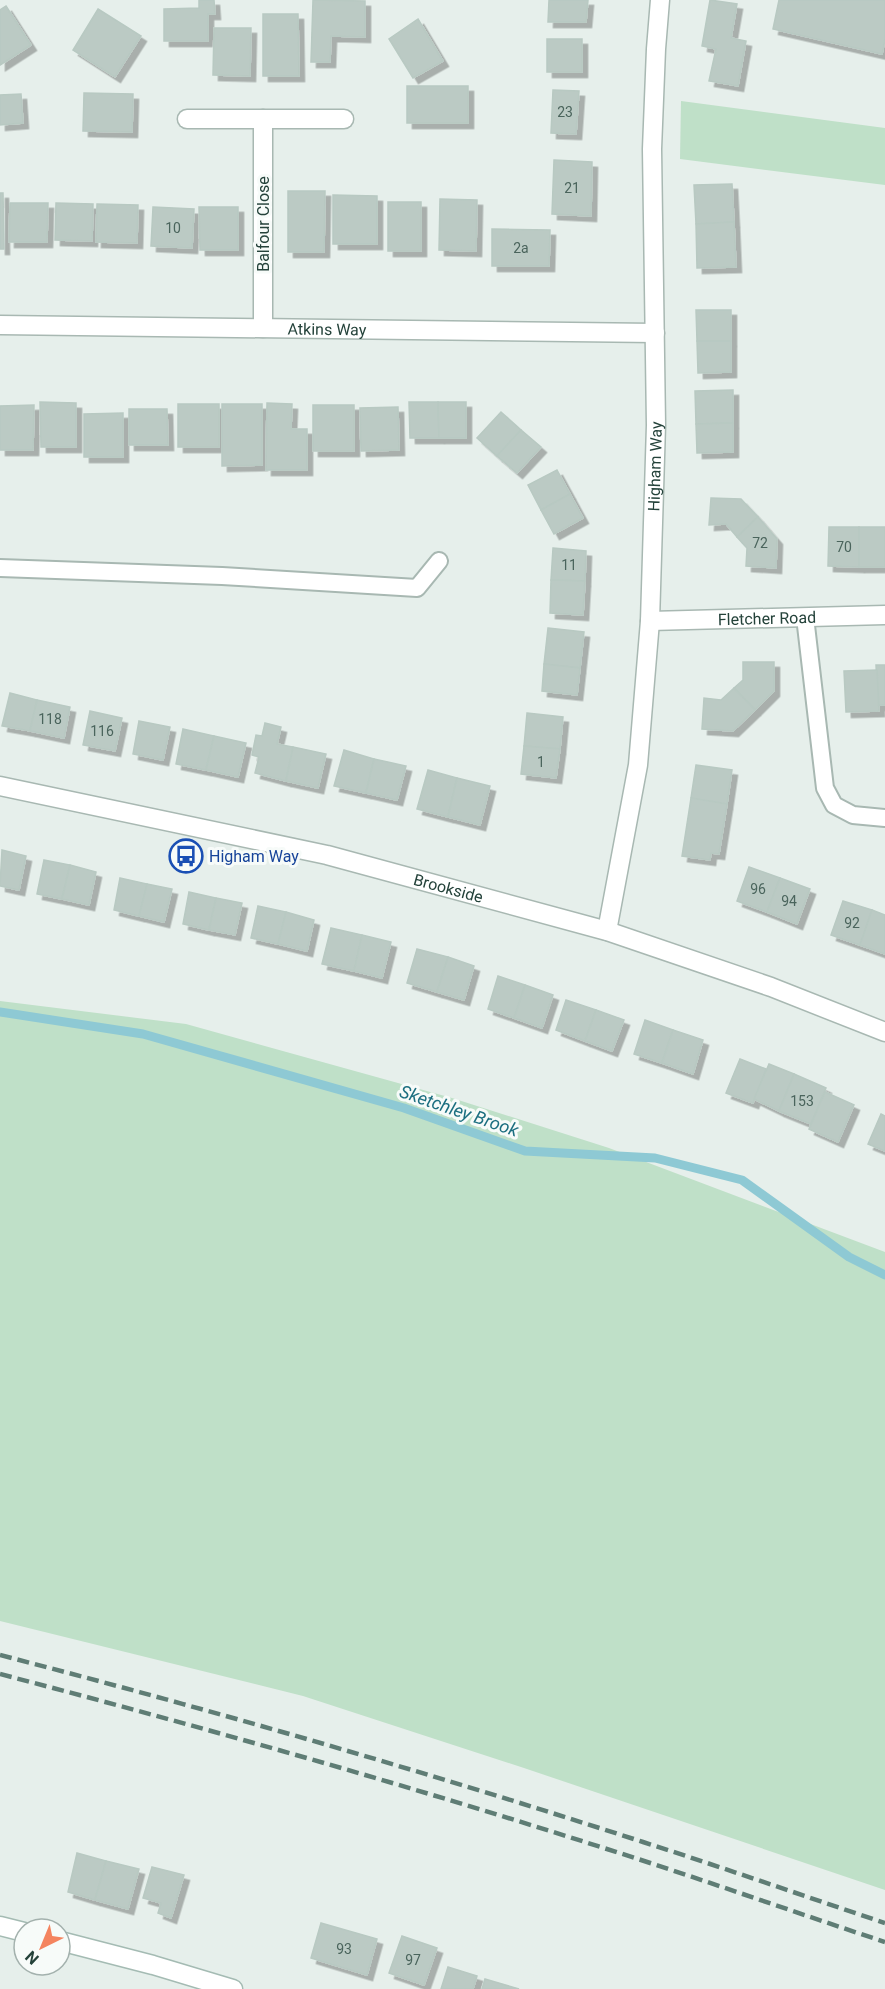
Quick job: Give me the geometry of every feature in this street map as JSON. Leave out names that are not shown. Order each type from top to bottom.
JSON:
[{"type":"street","name":"Higham Way","points":[[607,931],[638,765],[650,621],[656,425],[652,149],[660,0]]},
{"type":"street","points":[[187,119],[344,119]]},
{"type":"street","name":"Balfour Close","points":[[263,119],[263,328]]},
{"type":"street","name":"Atkins Way","points":[[0,325],[655,333]]},
{"type":"street","name":"Fletcher Road","points":[[650,621],[885,615]]},
{"type":"street","name":"Brookside","points":[[0,786],[327,855],[607,931],[771,987],[885,1032]]},
{"type":"street","points":[[72,1944],[233,1989]]},
{"type":"lane","points":[[0,568],[222,576],[417,588],[439,561]]},
{"type":"lane","points":[[805,617],[825,788],[834,805],[853,815],[885,818]]},
{"type":"green space","points":[[681,101],[885,128],[885,185],[680,159]]},
{"type":"green space","points":[[0,1001],[186,1024],[452,1098],[609,1148],[885,1252],[885,1890],[303,1696],[0,1621]]},
{"type":"building","points":[[199,0],[214,0],[215,14],[208,14],[208,41],[164,41],[164,9],[199,8]]},
{"type":"building","points":[[313,0],[365,1],[365,37],[331,36],[330,62],[311,62]]},
{"type":"building","points":[[549,0],[588,0],[586,22],[548,22]]},
{"type":"building","points":[[710,0],[737,4],[731,38],[746,41],[738,86],[709,81],[716,49],[702,46]]},
{"type":"building","points":[[779,0],[885,0],[885,39],[882,54],[773,29]]},
{"type":"building","points":[[6,6],[31,45],[0,65],[0,10]]},
{"type":"building","points":[[98,9],[141,36],[115,77],[73,50]]},
{"type":"building","points":[[263,14],[298,14],[299,76],[263,76]]},
{"type":"building","points":[[418,19],[443,61],[413,78],[389,39]]},
{"type":"building","points":[[214,28],[251,28],[250,76],[213,75]]},
{"type":"building","points":[[547,39],[582,39],[582,72],[547,72]]},
{"type":"building","points":[[407,86],[468,86],[468,123],[407,123]]},
{"type":"building","points":[[553,90],[579,91],[576,134],[551,133]]},
{"type":"building","points":[[84,93],[133,94],[132,132],[83,131]]},
{"type":"building","points":[[21,94],[23,123],[0,125],[0,95]]},
{"type":"building","points":[[554,160],[592,162],[591,216],[552,214]]},
{"type":"building","points":[[732,184],[734,222],[696,224],[694,185]]},
{"type":"building","points":[[288,191],[325,191],[324,252],[288,252]]},
{"type":"building","points":[[0,193],[3,193],[4,249],[0,249]]},
{"type":"building","points":[[333,195],[377,196],[377,244],[333,244]]},
{"type":"building","points":[[440,199],[477,200],[476,251],[439,250]]},
{"type":"building","points":[[388,202],[421,202],[421,251],[388,251]]},
{"type":"building","points":[[10,203],[48,203],[47,242],[9,242]]},
{"type":"building","points":[[56,203],[93,204],[92,241],[55,240]]},
{"type":"building","points":[[97,204],[138,205],[137,243],[96,242]]},
{"type":"building","points":[[153,207],[194,209],[192,248],[151,246]]},
{"type":"building","points":[[199,207],[238,207],[238,250],[200,250]]},
{"type":"building","points":[[734,222],[736,267],[697,268],[696,224]]},
{"type":"building","points":[[492,229],[550,230],[549,266],[492,266]]},
{"type":"building","points":[[696,310],[731,310],[731,341],[697,341]]},
{"type":"building","points":[[697,341],[731,341],[731,372],[698,373]]},
{"type":"building","points":[[733,390],[733,423],[696,424],[695,391]]},
{"type":"building","points":[[40,402],[76,403],[76,447],[41,447]]},
{"type":"building","points":[[409,402],[438,402],[439,438],[410,438]]},
{"type":"building","points":[[438,402],[466,402],[466,438],[439,438]]},
{"type":"building","points":[[267,403],[292,404],[291,429],[307,429],[307,470],[266,470]]},
{"type":"building","points":[[178,404],[219,404],[219,447],[178,447]]},
{"type":"building","points":[[222,404],[262,404],[262,465],[222,466]]},
{"type":"building","points":[[34,405],[33,450],[0,450],[0,406]]},
{"type":"building","points":[[313,405],[354,405],[354,451],[313,451]]},
{"type":"building","points":[[398,407],[399,450],[361,451],[360,408]]},
{"type":"building","points":[[129,409],[167,409],[168,445],[129,445]]},
{"type":"building","points":[[501,412],[521,430],[497,456],[477,438]]},
{"type":"building","points":[[123,413],[123,457],[84,457],[84,414]]},
{"type":"building","points":[[733,423],[733,452],[697,453],[696,424]]},
{"type":"building","points":[[521,430],[541,447],[517,473],[497,456]]},
{"type":"building","points":[[557,470],[570,494],[541,510],[528,485]]},
{"type":"building","points":[[570,494],[583,518],[554,534],[541,510]]},
{"type":"building","points":[[711,498],[741,499],[758,517],[737,537],[726,524],[709,525]]},
{"type":"building","points":[[758,517],[777,539],[776,568],[746,566],[747,548],[737,537]]},
{"type":"building","points":[[829,527],[859,527],[859,567],[828,566]]},
{"type":"building","points":[[859,527],[885,527],[885,567],[859,567]]},
{"type":"building","points":[[553,548],[586,551],[585,581],[551,580]]},
{"type":"building","points":[[551,580],[585,581],[583,615],[550,613]]},
{"type":"building","points":[[548,628],[584,632],[580,668],[544,664]]},
{"type":"building","points":[[743,662],[774,662],[774,691],[755,710],[734,688],[743,680]]},
{"type":"building","points":[[544,664],[580,668],[577,695],[542,691]]},
{"type":"building","points":[[876,665],[885,665],[885,705],[878,705]]},
{"type":"building","points":[[877,670],[879,711],[846,712],[844,671]]},
{"type":"building","points":[[734,688],[755,710],[733,731],[702,729],[704,698],[721,700]]},
{"type":"building","points":[[10,693],[37,700],[30,731],[2,726]]},
{"type":"building","points":[[37,700],[70,707],[64,738],[30,731]]},
{"type":"building","points":[[90,711],[122,718],[115,751],[83,745]]},
{"type":"building","points":[[527,713],[563,717],[560,749],[524,746]]},
{"type":"building","points":[[139,721],[170,727],[163,760],[133,754]]},
{"type":"building","points":[[265,723],[281,727],[277,744],[293,747],[286,781],[255,773],[259,757],[252,755],[256,735],[262,736]]},
{"type":"building","points":[[183,729],[214,736],[206,770],[176,764]]},
{"type":"building","points":[[214,736],[246,743],[238,777],[206,770]]},
{"type":"building","points":[[524,746],[560,749],[556,778],[521,774]]},
{"type":"building","points":[[293,747],[326,754],[318,788],[286,781]]},
{"type":"building","points":[[344,750],[374,759],[366,793],[334,786]]},
{"type":"building","points":[[374,759],[406,766],[397,800],[366,793]]},
{"type":"building","points":[[696,765],[732,770],[727,804],[691,798]]},
{"type":"building","points":[[428,770],[457,778],[448,817],[417,809]]},
{"type":"building","points":[[457,778],[490,786],[480,825],[448,817]]},
{"type":"building","points":[[691,798],[727,804],[719,854],[711,853],[710,860],[682,856]]},
{"type":"building","points":[[2,850],[26,856],[19,890],[0,886]]},
{"type":"building","points":[[44,860],[70,865],[62,899],[37,894]]},
{"type":"building","points":[[70,865],[96,872],[89,905],[62,899]]},
{"type":"building","points":[[749,867],[780,878],[767,912],[737,901]]},
{"type":"building","points":[[120,878],[147,884],[139,916],[114,910]]},
{"type":"building","points":[[780,878],[810,889],[797,924],[767,912]]},
{"type":"building","points":[[147,884],[172,889],[164,922],[139,916]]},
{"type":"building","points":[[189,892],[216,898],[209,930],[183,924]]},
{"type":"building","points":[[216,898],[242,903],[235,935],[209,930]]},
{"type":"building","points":[[843,901],[872,910],[860,945],[831,935]]},
{"type":"building","points":[[258,906],[286,912],[278,944],[251,938]]},
{"type":"building","points":[[872,910],[885,915],[885,954],[860,945]]},
{"type":"building","points":[[286,912],[314,920],[307,951],[278,944]]},
{"type":"building","points":[[331,928],[362,935],[354,971],[322,964]]},
{"type":"building","points":[[362,935],[391,942],[382,978],[354,971]]},
{"type":"building","points":[[417,949],[448,957],[437,992],[407,983]]},
{"type":"building","points":[[448,957],[474,966],[464,1000],[437,992]]},
{"type":"building","points":[[498,976],[525,985],[514,1018],[488,1009]]},
{"type":"building","points":[[525,985],[553,995],[542,1028],[514,1018]]},
{"type":"building","points":[[566,1000],[596,1010],[585,1041],[556,1030]]},
{"type":"building","points":[[596,1010],[624,1020],[612,1051],[585,1041]]},
{"type":"building","points":[[645,1020],[673,1030],[662,1063],[634,1054]]},
{"type":"building","points":[[673,1030],[703,1040],[693,1074],[662,1063]]},
{"type":"building","points":[[740,1059],[766,1069],[753,1103],[726,1093]]},
{"type":"building","points":[[769,1064],[794,1074],[779,1111],[754,1099]]},
{"type":"building","points":[[794,1074],[826,1088],[811,1124],[779,1111]]},
{"type":"building","points":[[825,1092],[854,1105],[838,1142],[809,1129]]},
{"type":"building","points":[[881,1114],[885,1116],[885,1151],[868,1144]]},
{"type":"building","points":[[77,1853],[106,1861],[95,1900],[68,1892]]},
{"type":"building","points":[[106,1861],[139,1869],[128,1909],[95,1900]]},
{"type":"building","points":[[152,1867],[184,1875],[171,1918],[158,1913],[161,1903],[143,1898]]},
{"type":"building","points":[[321,1923],[377,1939],[367,1975],[311,1958]]},
{"type":"building","points":[[402,1936],[437,1948],[424,1985],[389,1973]]},
{"type":"building","points":[[448,1967],[477,1976],[473,1989],[441,1989]]},
{"type":"building","points":[[485,1979],[519,1989],[482,1989]]},
{"type":"waterway","name":"Sketchley Brook","points":[[0,1012],[143,1034],[404,1108],[525,1151],[655,1158],[742,1180],[849,1257],[885,1275]]},
{"type":"railway","points":[[0,1655],[162,1698],[403,1767],[563,1816],[885,1923]]},
{"type":"railway","points":[[0,1674],[241,1739],[480,1809],[885,1942]]},
{"type":"place","name":"Higham Way","points":[[186,856]]}]
